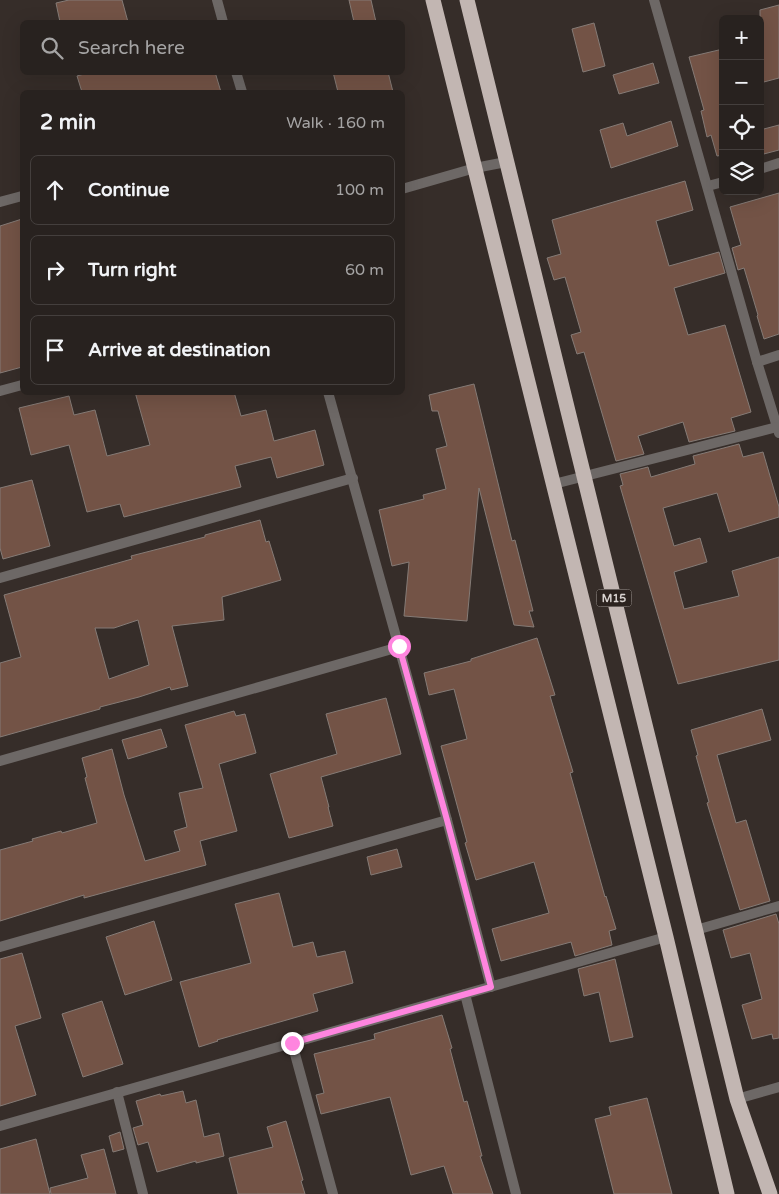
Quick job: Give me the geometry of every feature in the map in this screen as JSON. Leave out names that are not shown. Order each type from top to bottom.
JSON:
[{"type":"highway","name":"M15","points":[[433,0],[666,937],[727,1194]]},
{"type":"highway","name":"M15","points":[[467,0],[737,1099],[770,1194]]},
{"type":"street","points":[[217,0],[222,20]]},
{"type":"street","points":[[554,484],[778,430],[654,0]]},
{"type":"street","points":[[237,75],[241,90]]},
{"type":"street","points":[[405,188],[475,168],[506,162]]},
{"type":"street","points":[[764,169],[779,163]]},
{"type":"street","points":[[708,186],[719,183]]},
{"type":"street","points":[[0,202],[20,197]]},
{"type":"street","points":[[757,362],[779,355]]},
{"type":"street","points":[[0,391],[20,386]]},
{"type":"street","points":[[329,395],[447,820],[491,987]]},
{"type":"street","points":[[0,578],[353,478]]},
{"type":"street","points":[[0,761],[399,646]]},
{"type":"street","points":[[0,947],[447,820]]},
{"type":"street","points":[[696,930],[779,906]]},
{"type":"street","points":[[0,1126],[666,937]]},
{"type":"street","points":[[465,994],[516,1194]]},
{"type":"street","points":[[292,1043],[333,1194]]},
{"type":"street","points":[[737,1099],[779,1087]]},
{"type":"street","points":[[117,1092],[143,1194]]},
{"type":"building","points":[[69,0],[122,0],[127,20],[60,20],[56,3]]},
{"type":"building","points":[[349,0],[371,0],[376,20],[354,20]]},
{"type":"building","points":[[779,5],[779,78],[764,82],[764,15],[760,15],[760,10]]},
{"type":"building","points":[[594,23],[605,66],[583,72],[572,29]]},
{"type":"building","points":[[719,50],[719,156],[717,156],[711,135],[707,137],[701,111],[704,110],[689,57]]},
{"type":"building","points":[[653,63],[659,83],[619,94],[613,75]]},
{"type":"building","points":[[216,75],[220,90],[81,90],[77,76]]},
{"type":"building","points":[[334,75],[389,75],[392,90],[338,90]]},
{"type":"building","points":[[671,121],[678,146],[611,168],[600,130],[623,123],[627,136]]},
{"type":"building","points":[[779,125],[779,150],[764,154],[764,129]]},
{"type":"building","points":[[685,181],[693,210],[656,221],[669,266],[719,252],[725,273],[674,288],[688,335],[725,325],[751,412],[731,418],[735,431],[689,442],[683,422],[638,436],[644,454],[616,461],[584,352],[577,354],[571,335],[581,332],[565,277],[554,280],[547,258],[561,254],[552,220]]},
{"type":"building","points":[[779,193],[779,334],[764,339],[744,268],[738,270],[732,248],[741,245],[730,207]]},
{"type":"building","points":[[20,220],[20,368],[0,373],[0,226]]},
{"type":"building","points":[[474,384],[512,541],[515,540],[533,611],[529,611],[534,627],[514,625],[479,488],[467,621],[404,616],[409,562],[392,566],[379,510],[424,499],[423,495],[446,489],[436,449],[447,446],[438,411],[432,411],[429,395]]},
{"type":"building","points":[[136,395],[235,395],[241,416],[266,410],[274,441],[315,430],[324,465],[277,478],[271,457],[235,466],[241,487],[124,517],[120,504],[87,512],[69,445],[31,455],[19,408],[69,396],[74,415],[95,410],[107,456],[150,445]]},
{"type":"building","points":[[739,444],[743,457],[763,452],[779,507],[779,517],[729,532],[717,493],[663,508],[674,546],[700,538],[707,562],[674,572],[684,609],[739,596],[732,571],[779,557],[779,660],[678,684],[620,486],[623,485],[620,474],[648,467],[651,477],[695,464],[693,456]]},
{"type":"building","points":[[32,480],[50,546],[3,559],[0,548],[0,488]]},
{"type":"building","points":[[260,520],[266,542],[269,541],[281,580],[222,597],[224,620],[172,626],[188,686],[171,690],[170,687],[0,737],[0,663],[21,657],[4,595],[132,559],[131,556],[205,537],[205,535]],"holes":[[[138,620],[149,665],[109,679],[95,628],[114,628]]]},
{"type":"building","points":[[537,638],[555,695],[550,696],[573,772],[570,773],[605,897],[616,929],[609,931],[612,945],[575,956],[571,942],[501,961],[492,929],[549,913],[534,862],[476,880],[441,746],[467,739],[454,689],[429,695],[424,673],[471,661],[471,659]]},
{"type":"building","points":[[386,698],[401,754],[321,777],[333,826],[289,838],[270,774],[337,754],[326,714]]},
{"type":"building","points":[[762,709],[771,740],[717,755],[736,823],[746,820],[770,901],[740,910],[707,803],[709,802],[691,730]]},
{"type":"building","points":[[234,711],[236,716],[245,714],[256,753],[219,764],[237,831],[200,841],[206,865],[84,898],[84,895],[0,921],[0,850],[33,841],[32,839],[97,823],[85,778],[87,777],[82,758],[112,749],[145,861],[180,851],[174,831],[187,827],[179,793],[203,788],[185,725]]},
{"type":"building","points":[[161,729],[167,747],[128,759],[122,740]]},
{"type":"building","points":[[397,849],[402,867],[371,875],[367,857]]},
{"type":"building","points":[[279,893],[293,947],[313,942],[317,957],[345,951],[353,983],[313,994],[318,1011],[199,1047],[180,982],[251,963],[235,904]]},
{"type":"building","points":[[776,914],[779,924],[779,1038],[773,1039],[772,1034],[752,1039],[742,1005],[762,999],[750,953],[731,958],[723,930]]},
{"type":"building","points":[[154,921],[172,980],[125,995],[106,937]]},
{"type":"building","points":[[22,953],[41,1018],[15,1026],[36,1095],[0,1106],[0,959]]},
{"type":"building","points":[[615,959],[633,1037],[610,1042],[599,992],[584,996],[578,969]]},
{"type":"building","points":[[102,1001],[123,1064],[83,1077],[62,1014]]},
{"type":"building","points":[[442,1015],[452,1048],[450,1049],[464,1102],[467,1101],[482,1156],[480,1156],[493,1194],[453,1194],[444,1166],[411,1175],[390,1097],[321,1114],[316,1095],[324,1093],[314,1054],[375,1039],[374,1034]]},
{"type":"building","points":[[183,1091],[186,1103],[196,1100],[204,1137],[219,1133],[224,1156],[196,1163],[196,1161],[157,1172],[148,1142],[138,1145],[133,1128],[143,1125],[136,1101],[160,1094],[161,1096]]},
{"type":"building","points":[[647,1098],[672,1194],[614,1194],[595,1119],[611,1115],[609,1107]]},
{"type":"building","points":[[286,1121],[303,1180],[301,1181],[305,1194],[238,1194],[229,1158],[273,1147],[267,1127]]},
{"type":"building","points":[[120,1132],[124,1149],[113,1152],[109,1136]]},
{"type":"building","points":[[36,1139],[50,1194],[0,1194],[0,1149]]},
{"type":"building","points":[[104,1149],[116,1194],[51,1194],[50,1188],[88,1178],[81,1155]]},
{"type":"route","points":[[292,1043],[491,987],[399,646]]}]
